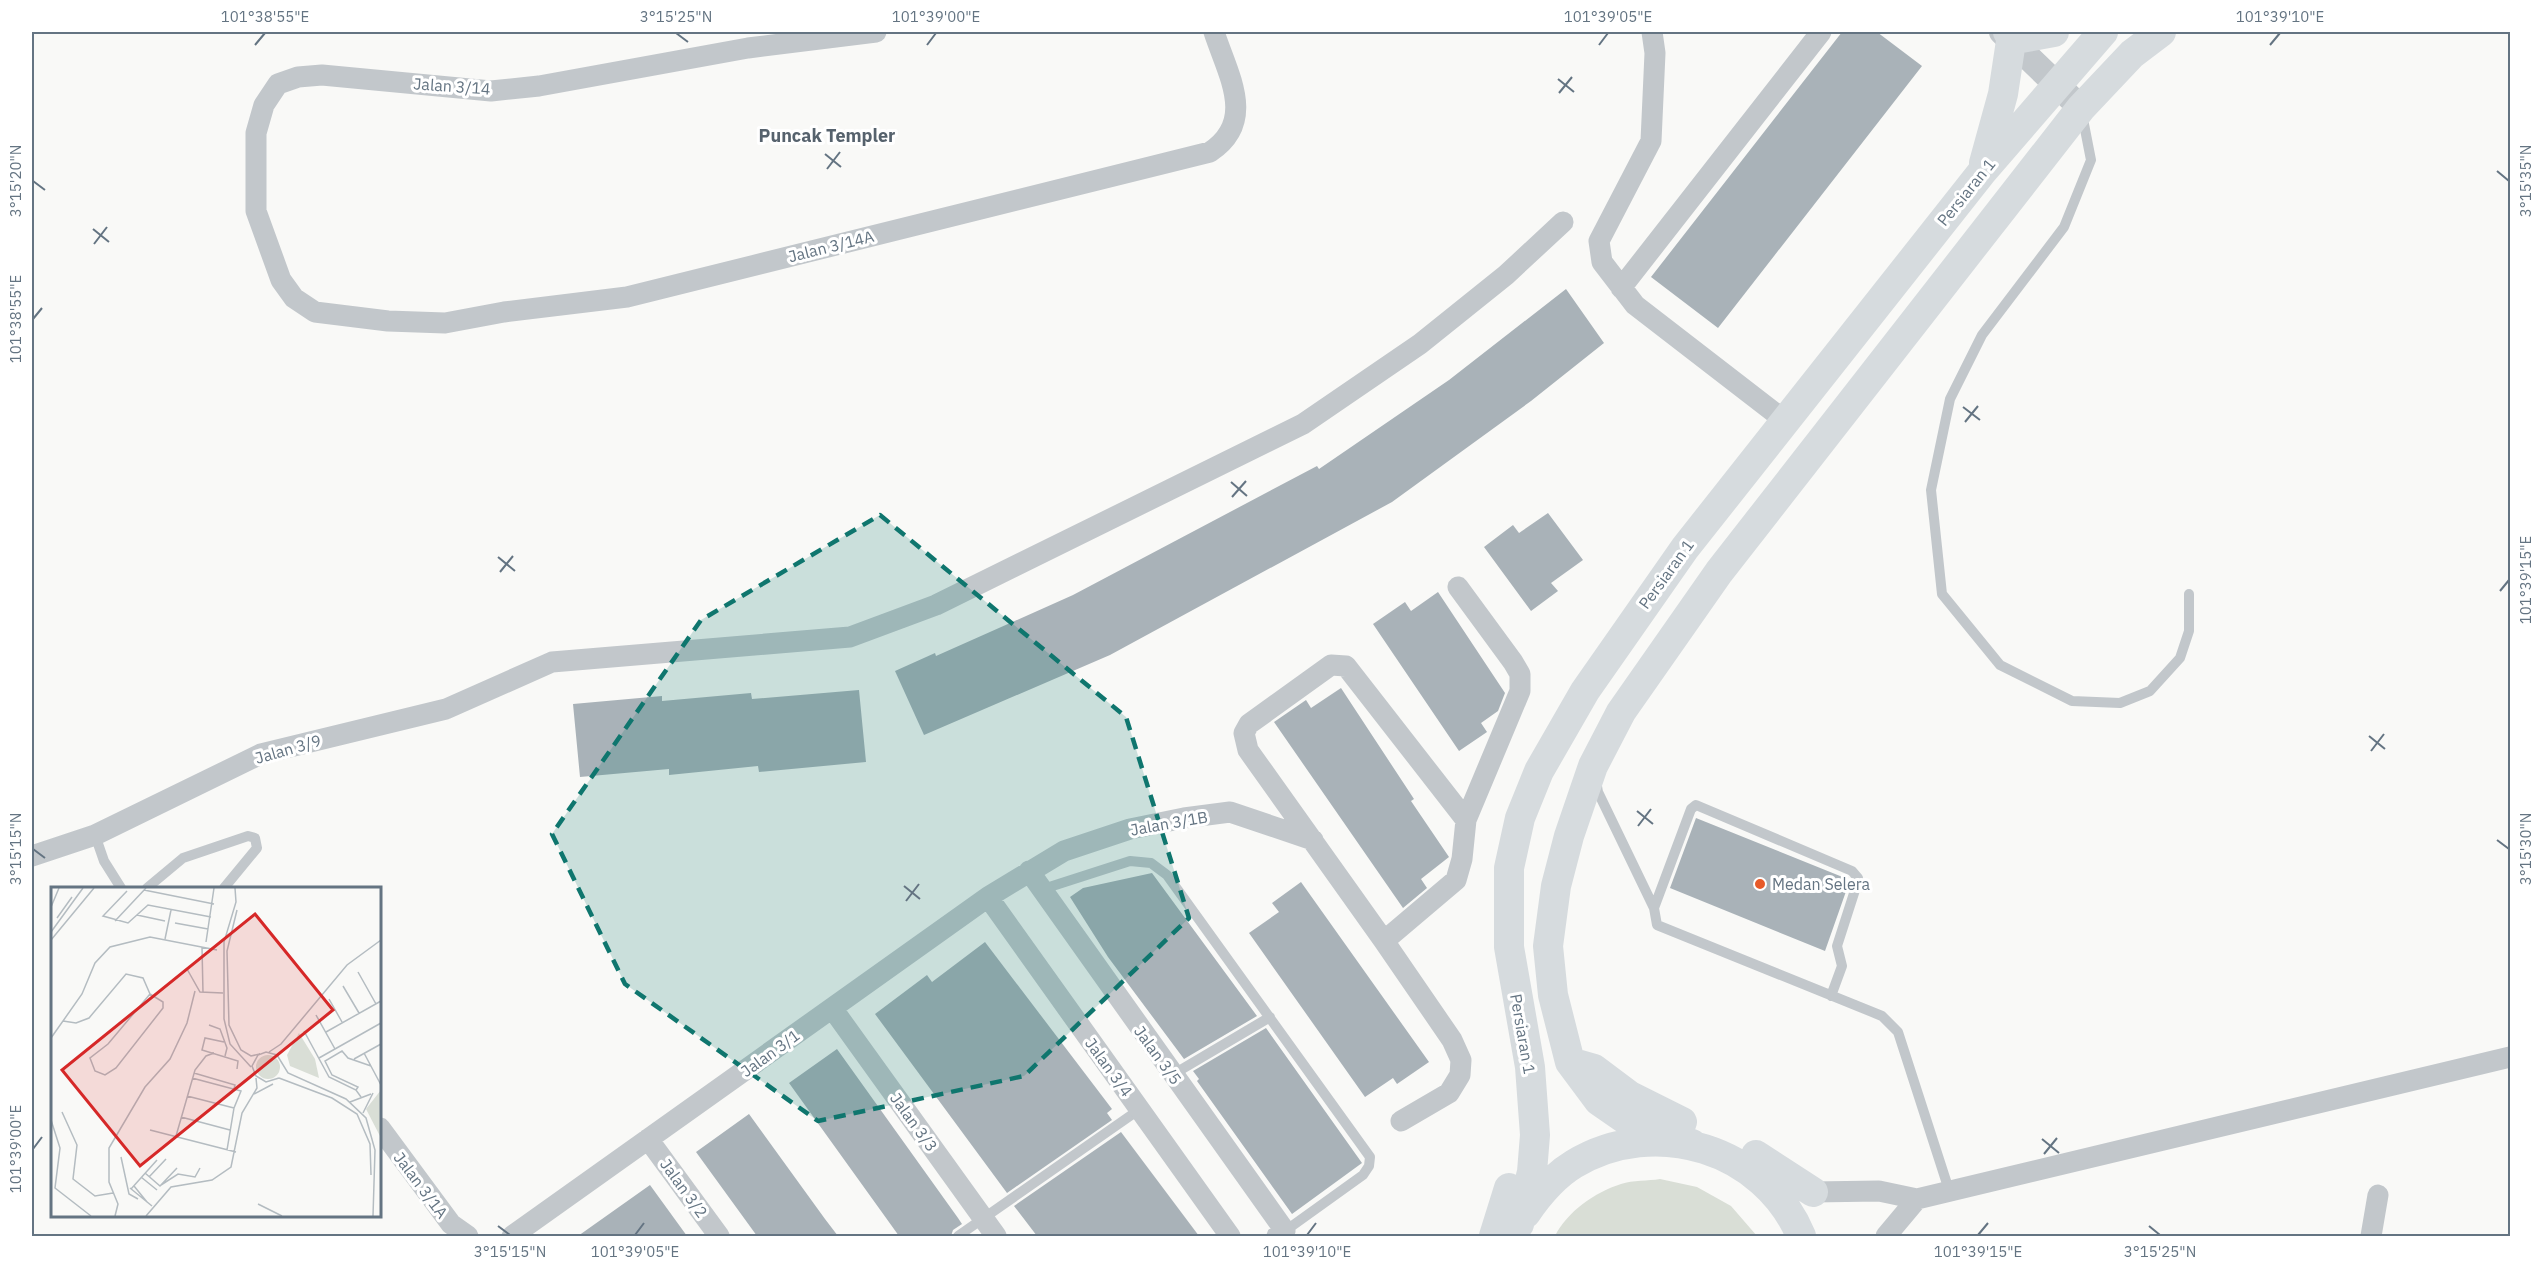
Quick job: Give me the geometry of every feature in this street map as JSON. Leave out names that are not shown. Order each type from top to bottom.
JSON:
[{"type":"main road","points":[[1982,171],[2010,60],[2007,35],[2021,38],[2054,32]]},
{"type":"main road","name":"Persiaran 1","points":[[1509,1232],[1532,1172],[1535,1135],[1533,1094],[1509,947],[1509,868],[1520,818],[1539,771],[1614,645],[1685,548],[1982,171],[2103,32]]},
{"type":"main road","points":[[1801,1236],[1793,1218],[1765,1183],[1743,1166],[1719,1153],[1625,1119],[1599,1101],[1570,1062],[1553,995],[1548,946],[1556,886],[1569,836],[1593,766],[1621,712],[1713,581],[2081,108],[2132,54],[2161,32]]},
{"type":"main road","points":[[1570,1062],[1594,1068],[1630,1096],[1662,1113],[1747,1149],[1789,1179],[1813,1192]]},
{"type":"main road","points":[[1509,1232],[1542,1190],[1574,1164],[1611,1147],[1651,1140],[1692,1144]]},
{"type":"street","name":"Jalan 3/14","points":[[315,312],[294,298],[280,280],[256,211],[256,133],[264,105],[278,84],[298,77],[322,75],[491,91],[539,86],[748,48],[876,32]]},
{"type":"street","name":"Jalan 3/14A","points":[[315,312],[388,321],[445,323],[504,312],[627,297],[1210,152],[1224,143],[1235,124],[1238,105],[1214,32]]},
{"type":"street","points":[[1652,32],[1655,53],[1651,141],[1599,242],[1602,262],[1635,305],[1784,420]]},
{"type":"street","points":[[1621,288],[1821,32]]},
{"type":"street","points":[[2007,35],[2055,85],[2081,108]]},
{"type":"street","name":"Jalan 3/9","points":[[32,856],[95,835],[261,754],[446,709],[552,662],[850,637],[936,605],[1303,424],[1420,344],[1511,271],[1563,222]]},
{"type":"street","points":[[1384,941],[1456,880],[1462,859],[1466,820],[1520,690],[1520,674],[1458,587]]},
{"type":"street","points":[[1401,1121],[1449,1093],[1460,1075],[1461,1060],[1452,1040],[1384,941],[1248,750],[1244,733],[1249,724],[1331,665],[1346,666],[1354,673],[1466,820]]},
{"type":"street","name":"Jalan 3/1B","points":[[1029,871],[1064,851],[1130,829],[1230,812],[1313,840]]},
{"type":"street","name":"Jalan 3/5","points":[[1029,871],[1281,1234]]},
{"type":"street","name":"Jalan 3/1","points":[[512,1236],[988,897],[1029,871]]},
{"type":"street","name":"Jalan 3/4","points":[[988,897],[1230,1236]]},
{"type":"street","name":"Jalan 3/3","points":[[832,1008],[996,1236]]},
{"type":"street","points":[[1765,1183],[1813,1192],[1880,1191],[1917,1199],[2511,1057]]},
{"type":"street","name":"Jalan 3/1A","points":[[381,1129],[451,1224],[466,1236]]},
{"type":"street","name":"Jalan 3/2","points":[[648,1139],[719,1236]]},
{"type":"street","points":[[2372,1236],[2378,1195]]},
{"type":"street","points":[[1886,1236],[1917,1199]]},
{"type":"lane","points":[[2081,108],[2091,160],[2064,227],[1982,335],[1950,399],[1931,490],[1942,594],[2000,665],[2072,701],[2120,703],[2150,691],[2180,658],[2189,631],[2189,594]]},
{"type":"lane","points":[[1593,766],[1598,792],[1655,913],[1657,925],[1882,1016],[1898,1032],[1949,1190]]},
{"type":"lane","points":[[1655,913],[1691,809],[1696,805],[1852,871],[1858,878],[1836,946],[1842,966],[1831,996]]},
{"type":"lane","points":[[95,835],[104,861],[120,887]]},
{"type":"lane","points":[[148,887],[183,858],[248,836],[255,838],[257,848],[225,887]]},
{"type":"lane","points":[[1040,890],[1130,861],[1151,863],[1167,875],[1370,1156],[1369,1166],[1363,1175],[1281,1234]]},
{"type":"lane","points":[[1172,1075],[1270,1017]]},
{"type":"lane","points":[[958,1236],[982,1217],[1140,1109]]},
{"type":"highlighted area","points":[[880,515],[1126,717],[1189,918],[1024,1076],[818,1121],[625,984],[552,834],[701,620]]},
{"type":"shaded area","points":[[1660,1179],[1697,1187],[1731,1206],[1757,1236],[1555,1236],[1574,1211],[1601,1192],[1635,1181]]},
{"type":"building","points":[[1842,32],[1877,32],[1922,66],[1718,328],[1651,277]]},
{"type":"building","points":[[1566,289],[1604,343],[1531,401],[1392,502],[1110,655],[924,735],[895,671],[935,653],[936,656],[1073,595],[1317,466],[1319,469],[1449,380]]},
{"type":"building","points":[[1548,513],[1583,560],[1551,583],[1558,591],[1531,611],[1484,547],[1513,525],[1519,533]]},
{"type":"building","points":[[1438,592],[1505,693],[1498,711],[1481,723],[1487,732],[1459,751],[1373,624],[1405,602],[1411,611]]},
{"type":"building","points":[[1341,688],[1414,799],[1411,801],[1449,857],[1421,879],[1427,888],[1403,908],[1274,722],[1306,700],[1311,708]]},
{"type":"building","points":[[859,690],[866,762],[759,772],[758,766],[669,775],[669,769],[580,777],[573,704],[662,696],[662,701],[751,693],[752,699]]},
{"type":"building","name":"Medan Selera","points":[[1696,818],[1850,880],[1825,951],[1670,888]]},
{"type":"building","points":[[1152,873],[1257,1016],[1184,1059],[1108,957],[1070,897],[1083,888]]},
{"type":"building","points":[[1301,882],[1429,1062],[1397,1084],[1393,1078],[1365,1097],[1249,933],[1279,912],[1272,903]]},
{"type":"building","points":[[985,942],[1112,1109],[1107,1113],[1112,1120],[1007,1193],[875,1014],[927,975],[932,982]]},
{"type":"building","points":[[1266,1028],[1362,1163],[1292,1214],[1197,1081],[1199,1079],[1193,1071]]},
{"type":"building","points":[[837,1049],[962,1224],[953,1230],[951,1236],[899,1236],[789,1083]]},
{"type":"building","points":[[749,1114],[838,1236],[757,1236],[696,1152]]},
{"type":"building","points":[[1121,1132],[1199,1236],[1037,1236],[1014,1206]]},
{"type":"building","points":[[650,1185],[687,1236],[578,1236]]},
{"type":"place","name":"Medan Selera","points":[[1760,884]]},
{"type":"district","name":"Puncak Templer","points":[[827,136]]}]
